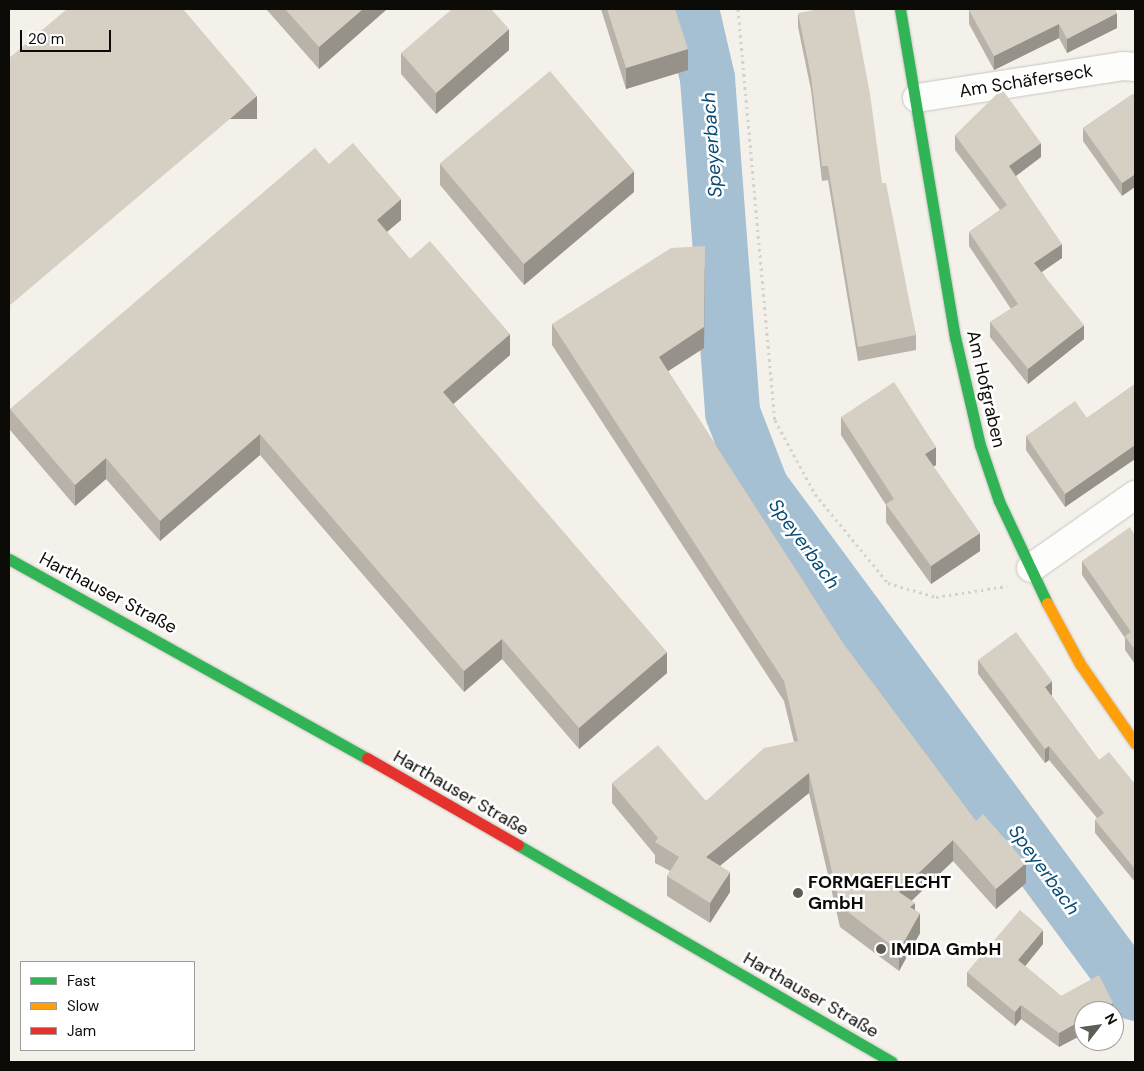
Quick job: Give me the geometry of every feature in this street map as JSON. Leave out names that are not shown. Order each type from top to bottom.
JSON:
[{"type":"main road","name":"Am Hofgraben","points":[[900,9],[917,98],[967,400],[999,501],[1080,664],[1135,743]]},
{"type":"main road","name":"Harthauser Straße","points":[[9,559],[332,738],[892,1062]]},
{"type":"street","name":"Am Schäferseck","points":[[917,98],[1123,66],[1135,67]]},
{"type":"street","points":[[1031,568],[1135,495]]},
{"type":"path","points":[[738,9],[775,420],[815,494],[888,583],[936,597],[1013,585],[1031,568]]},
{"type":"building","points":[[67,9],[183,9],[257,96],[9,306],[9,58]]},
{"type":"building","points":[[285,9],[363,9],[319,47]]},
{"type":"building","points":[[452,9],[491,9],[509,29],[436,93],[401,53]]},
{"type":"building","points":[[607,9],[675,9],[688,49],[626,68]]},
{"type":"building","points":[[820,9],[854,9],[870,94],[882,183],[886,183],[916,335],[858,347],[828,166],[822,166],[811,76],[798,13]]},
{"type":"building","points":[[1115,9],[1117,13],[1067,39],[1059,24],[994,56],[969,10]]},
{"type":"building","points":[[550,71],[634,171],[524,264],[440,164]]},
{"type":"building","points":[[1002,89],[1041,143],[1009,166],[1062,244],[1034,263],[1084,325],[1028,369],[990,322],[1018,304],[969,232],[1007,205],[955,135]]},
{"type":"building","points":[[1133,94],[1135,96],[1135,174],[1122,183],[1083,128]]},
{"type":"building","points":[[353,143],[401,199],[377,220],[410,259],[430,241],[510,334],[443,392],[667,652],[579,728],[502,639],[464,671],[260,434],[160,521],[106,458],[75,485],[10,409],[315,148],[329,164]]},
{"type":"building","points":[[705,246],[704,327],[659,357],[843,643],[976,821],[983,814],[1026,863],[996,889],[953,840],[899,892],[915,903],[910,907],[920,913],[899,951],[840,906],[809,773],[706,857],[730,872],[710,903],[667,876],[679,857],[655,842],[658,838],[612,783],[658,745],[706,801],[764,748],[798,741],[784,681],[552,324],[671,248]]},
{"type":"building","points":[[894,382],[936,447],[925,454],[980,533],[931,566],[886,504],[894,499],[841,417]]},
{"type":"building","points":[[1135,384],[1135,445],[1065,494],[1026,436],[1075,401],[1087,418]]},
{"type":"building","points":[[1130,527],[1135,533],[1135,650],[1125,636],[1131,632],[1082,561]]},
{"type":"building","points":[[1016,632],[1052,681],[1045,687],[1099,760],[1109,752],[1135,784],[1135,869],[1095,820],[1104,813],[1049,746],[1045,749],[978,660]]},
{"type":"building","points":[[1020,910],[1043,930],[1018,960],[1061,996],[1099,975],[1112,1001],[1074,1001],[1074,1025],[1059,1033],[1021,1005],[1015,1012],[967,972]]},
{"type":"waterway","name":"Speyerbach","points":[[691,9],[707,78],[732,412],[761,487],[1135,993]]},
{"type":"traffic: fast","points":[[900,9],[955,337],[980,445],[999,501],[1047,603]]},
{"type":"traffic: fast","points":[[9,559],[367,758]]},
{"type":"traffic: fast","points":[[518,845],[892,1062]]},
{"type":"traffic: slow","points":[[1047,603],[1080,664],[1135,743]]},
{"type":"traffic: jam","points":[[367,758],[518,845]]},
{"type":"place","name":"FORMGEFLECHT GmbH","points":[[798,893]]},
{"type":"place","name":"IMIDA GmbH","points":[[881,949]]}]
